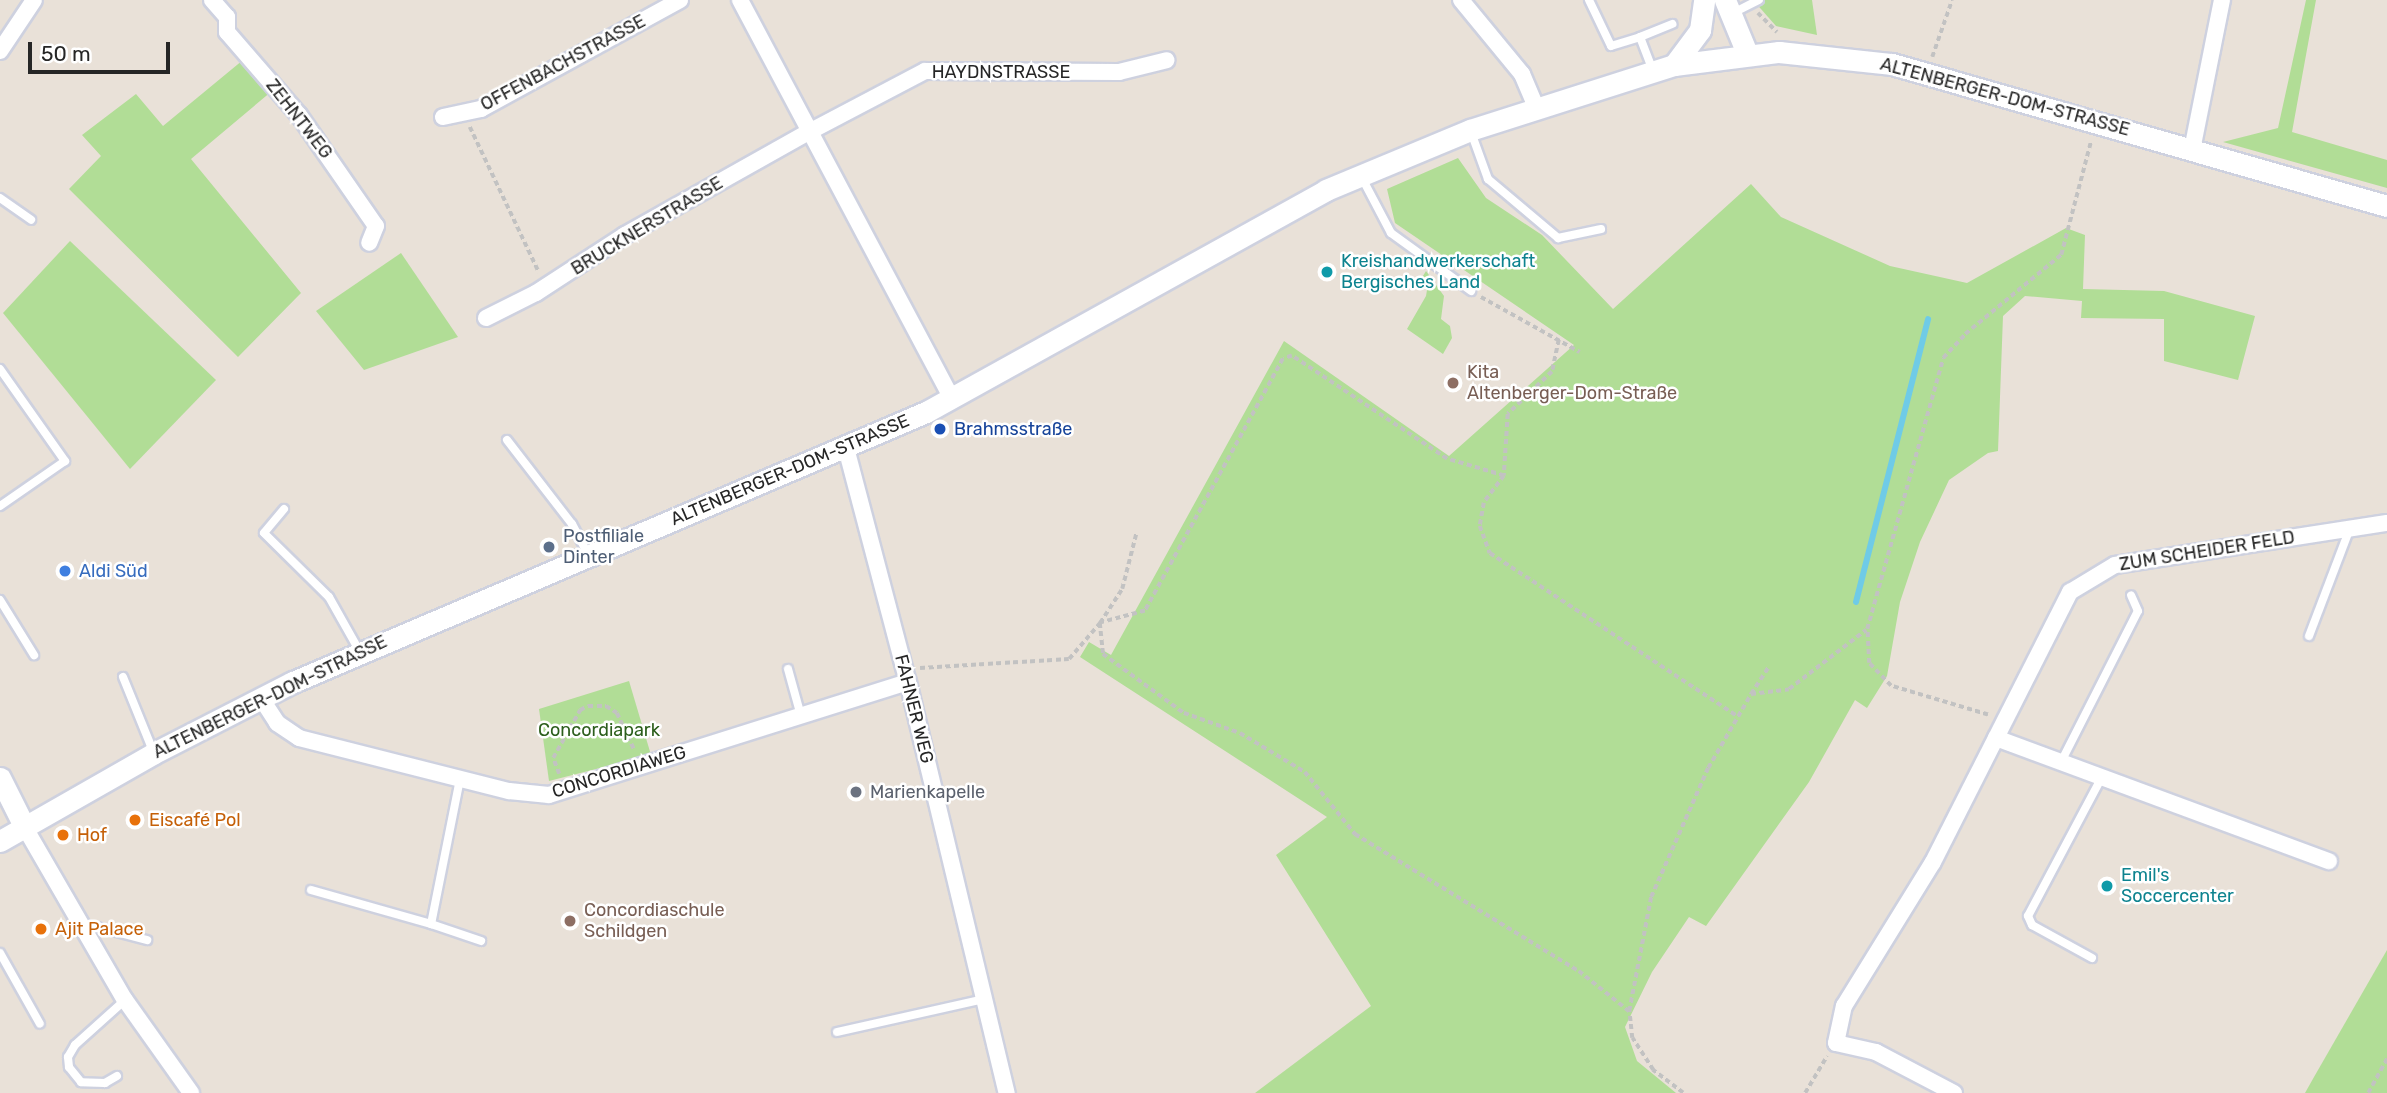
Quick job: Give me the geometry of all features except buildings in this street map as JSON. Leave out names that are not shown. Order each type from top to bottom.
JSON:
[{"type":"main road","points":[[1674,65],[1700,30],[1704,0]]},
{"type":"main road","points":[[1742,5],[1747,53]]},
{"type":"main road","name":"ALTENBERGER-DOM-STRASSE","points":[[0,841],[154,753],[261,698],[360,652],[846,448],[952,398],[1360,175],[1470,130],[1674,65],[1747,53],[1779,52],[1857,58],[1928,73],[2387,206]]},
{"type":"main road","points":[[0,778],[24,826]]},
{"type":"street","points":[[0,51],[34,0]]},
{"type":"street","name":"ZEHNTWEG","points":[[212,0],[227,16],[228,32],[299,116],[376,226],[369,243]]},
{"type":"street","name":"OFFENBACHSTRASSE","points":[[443,117],[481,109],[680,0]]},
{"type":"street","points":[[740,0],[807,133],[952,398]]},
{"type":"street","points":[[1461,0],[1522,74],[1536,107]]},
{"type":"street","points":[[2192,149],[2222,0]]},
{"type":"street","name":"HAYDNSTRASSE","points":[[807,133],[925,71],[1119,72],[1167,60]]},
{"type":"street","name":"BRUCKNERSTRASSE","points":[[486,318],[546,287],[625,235],[807,133]]},
{"type":"street","name":"FAHNER WEG","points":[[846,448],[906,676],[1007,1093]]},
{"type":"street","name":"ZUM SCHEIDER FELD","points":[[1836,1043],[1844,1006],[1933,862],[2070,593],[2088,579],[2115,565],[2387,523]]},
{"type":"street","name":"CONCORDIAWEG","points":[[261,698],[277,723],[299,738],[531,794],[566,792],[801,716],[906,676]]},
{"type":"street","points":[[1996,738],[2329,860]]},
{"type":"street","points":[[24,826],[125,1000],[191,1093]]},
{"type":"street","points":[[1836,1043],[1876,1052],[1954,1093]]},
{"type":"lane","points":[[1589,0],[1611,46],[1673,24]]},
{"type":"lane","points":[[1640,37],[1653,71]]},
{"type":"lane","points":[[1470,130],[1488,180],[1558,238],[1601,229]]},
{"type":"lane","points":[[1360,175],[1391,233],[1471,291]]},
{"type":"lane","points":[[0,198],[31,220]]},
{"type":"lane","points":[[0,369],[65,461],[0,506]]},
{"type":"lane","points":[[508,440],[572,524],[590,556]]},
{"type":"lane","points":[[284,509],[264,533],[329,597],[360,652]]},
{"type":"lane","points":[[2309,636],[2350,528]]},
{"type":"lane","points":[[2061,762],[2138,611],[2132,595]]},
{"type":"lane","points":[[0,600],[34,655]]},
{"type":"lane","points":[[788,669],[801,716]]},
{"type":"lane","points":[[123,677],[145,739],[154,753]]},
{"type":"lane","points":[[2092,958],[2032,925],[2028,916],[2102,777]]},
{"type":"lane","points":[[431,924],[460,779]]},
{"type":"lane","points":[[310,890],[481,941]]},
{"type":"lane","points":[[82,929],[97,927],[148,940]]},
{"type":"lane","points":[[0,953],[40,1024]]},
{"type":"lane","points":[[837,1032],[985,999]]},
{"type":"lane","points":[[117,1076],[104,1083],[81,1082],[69,1067],[68,1058],[75,1045],[125,1000]]},
{"type":"path","points":[[1928,73],[1952,0]]},
{"type":"path","points":[[1742,5],[1780,33],[1779,52]]},
{"type":"path","points":[[463,113],[546,287]]},
{"type":"path","points":[[2004,719],[1891,685],[1869,663],[1867,629],[1943,358],[1965,334],[2061,255],[2096,122]]},
{"type":"path","points":[[1471,291],[1580,352]]},
{"type":"path","points":[[1559,340],[1552,372],[1508,414],[1504,475],[1484,503],[1480,526],[1490,553],[1736,715]]},
{"type":"path","points":[[1100,624],[1145,611],[1283,359],[1292,356],[1447,459],[1504,475]]},
{"type":"path","points":[[906,676],[1069,659],[1100,624],[1122,589],[1136,534]]},
{"type":"path","points":[[1100,624],[1103,654],[1126,675],[1184,713],[1240,733],[1304,772],[1355,834],[1578,971],[1629,1011]]},
{"type":"path","points":[[1751,694],[1789,689],[1867,629]]},
{"type":"path","points":[[1683,1093],[1638,1054],[1629,1011],[1651,897],[1678,830],[1736,715],[1769,666]]},
{"type":"path","points":[[566,792],[553,758],[580,710],[588,706],[606,706],[617,713],[642,766]]},
{"type":"path","points":[[1805,1093],[1836,1043]]},
{"type":"path","points":[[2368,1093],[2387,1059]]},
{"type":"green space","points":[[1753,0],[1812,0],[1817,35],[1776,26]]},
{"type":"green space","points":[[2306,0],[2316,0],[2292,132],[2387,160],[2387,188],[2223,142],[2278,128]]},
{"type":"green space","points":[[243,60],[272,91],[191,159],[301,293],[238,357],[69,189],[101,156],[82,135],[136,94],[163,126]]},
{"type":"green space","points":[[1458,158],[1486,198],[1542,235],[1613,309],[1751,184],[1781,217],[1890,266],[1967,283],[2066,228],[2085,235],[2083,289],[2164,291],[2255,316],[2238,380],[2164,361],[2164,319],[2081,318],[2082,301],[2025,296],[2003,316],[1998,451],[1988,453],[1949,480],[1920,542],[1900,602],[1887,676],[1867,708],[1855,700],[1809,782],[1706,926],[1689,917],[1652,972],[1625,1027],[1637,1061],[1676,1093],[1255,1093],[1371,1006],[1276,855],[1327,817],[1080,657],[1089,642],[1111,655],[1284,341],[1449,456],[1574,345],[1395,223],[1387,189]]},
{"type":"green space","points":[[70,241],[216,380],[130,469],[3,313]]},
{"type":"green space","points":[[401,253],[458,337],[364,370],[316,311]]},
{"type":"green space","points":[[1426,271],[1444,296],[1441,319],[1450,326],[1452,338],[1443,354],[1407,329],[1426,296],[1427,290],[1418,284]]},
{"type":"green space","name":"Concordiapark","points":[[629,681],[651,755],[549,781],[539,709]]},
{"type":"green space","points":[[2387,950],[2387,1093],[2305,1093],[2314,1077]]},
{"type":"waterway","points":[[1856,602],[1928,319]]},
{"type":"place","name":"Kreishandwerkerschaft Bergisches Land","points":[[1327,272]]},
{"type":"place","name":"Kita Altenberger-Dom-Straße","points":[[1453,383]]},
{"type":"place","name":"Brahmsstraße","points":[[940,429]]},
{"type":"place","name":"Postfiliale Dinter","points":[[549,547]]},
{"type":"place","name":"Aldi Süd","points":[[65,571]]},
{"type":"place","name":"Marienkapelle","points":[[856,792]]},
{"type":"place","name":"Eiscafé Pol","points":[[135,820]]},
{"type":"place","name":"Hof","points":[[63,835]]},
{"type":"place","name":"Emil's Soccercenter","points":[[2107,886]]},
{"type":"place","name":"Concordiaschule Schildgen","points":[[570,921]]},
{"type":"place","name":"Ajit Palace","points":[[41,929]]}]
